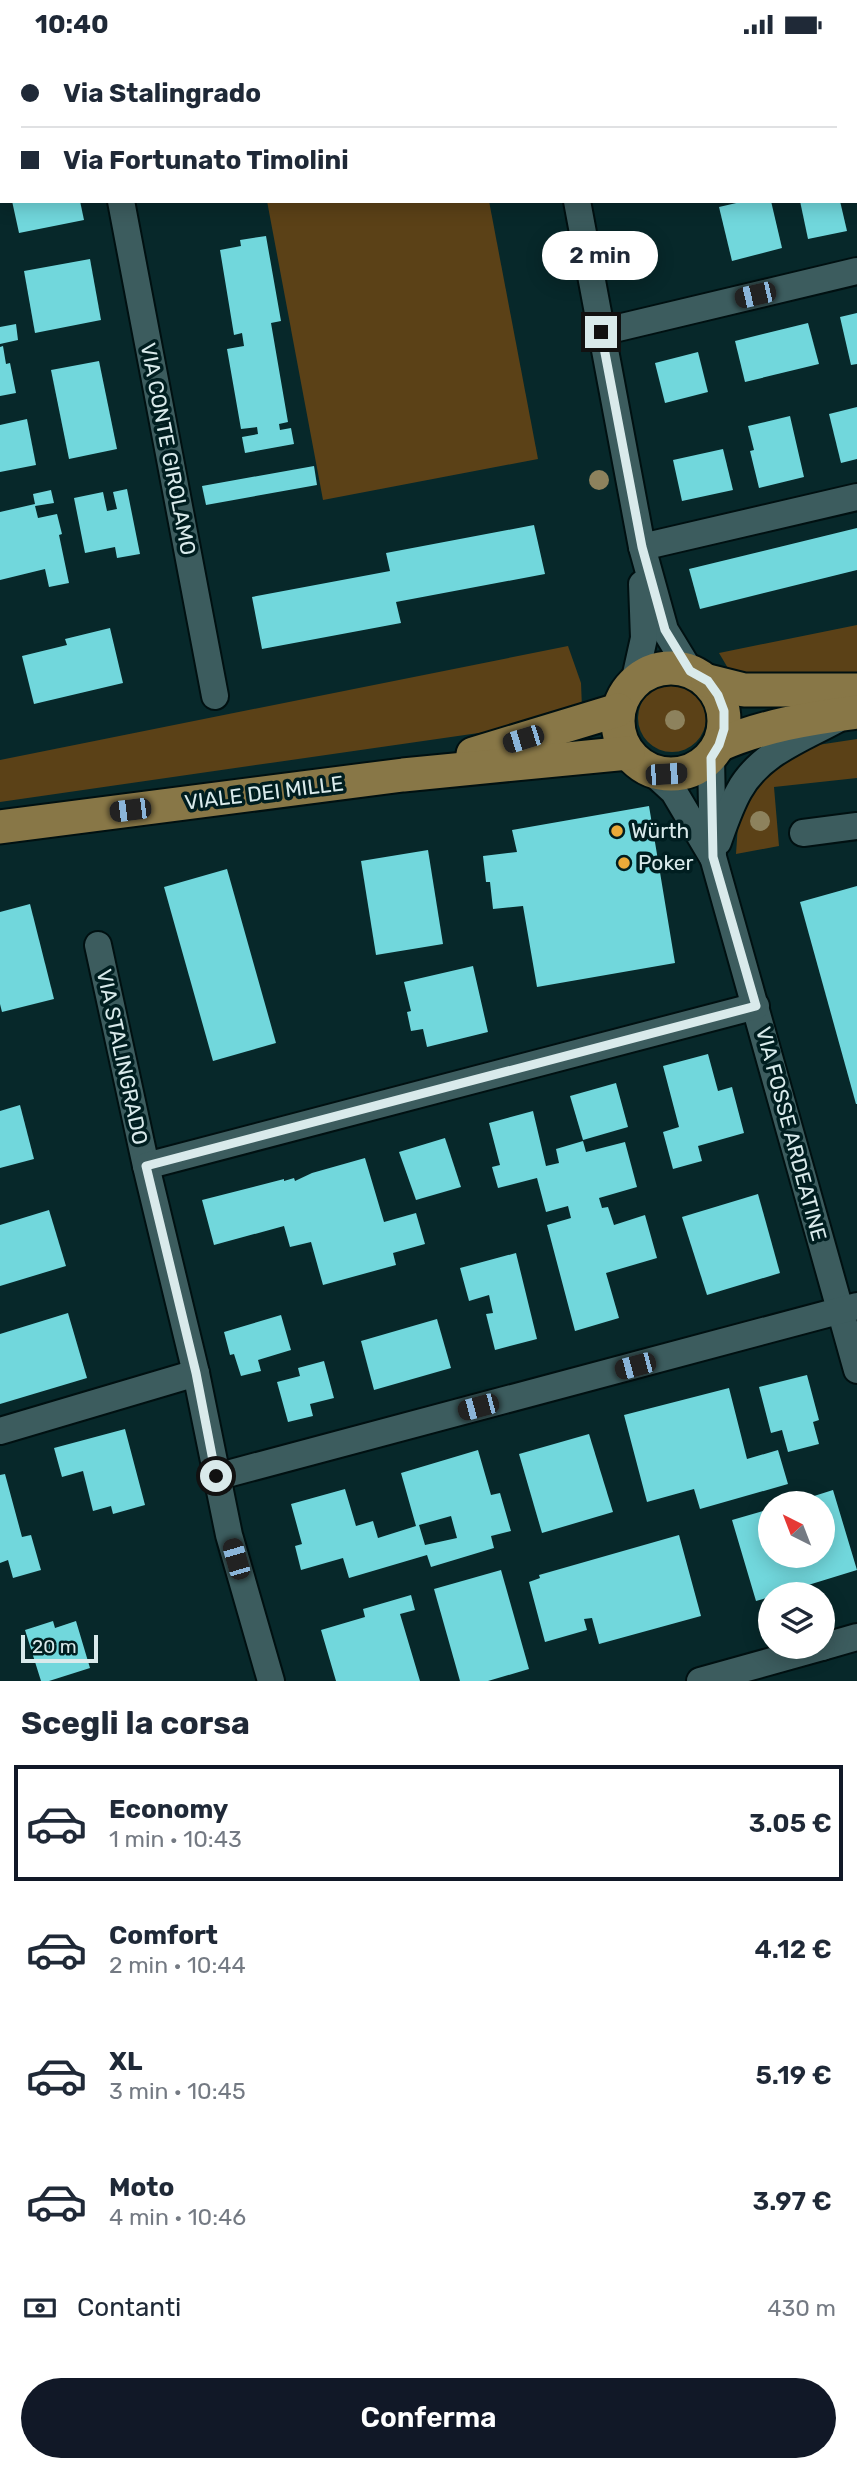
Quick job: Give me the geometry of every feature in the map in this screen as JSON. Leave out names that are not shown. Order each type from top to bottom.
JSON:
[{"type":"main road","name":"VIALE DEI MILLE","points":[[403,775],[626,697],[646,674],[660,668],[675,667],[744,690],[855,705]]},
{"type":"main road","points":[[699,676],[718,695],[724,711],[724,729],[715,751]]},
{"type":"main road","points":[[626,697],[618,725],[621,740],[639,762]]},
{"type":"main road","name":"VIALE DEI MILLE","points":[[0,827],[403,775],[639,762],[666,774],[682,773],[698,768],[715,751],[745,733],[855,705]]},
{"type":"street","name":"VIA CONTE GIROLAMO","points":[[121,203],[215,696]]},
{"type":"street","points":[[577,203],[642,547],[665,630],[699,676]]},
{"type":"street","points":[[601,332],[857,271]]},
{"type":"street","points":[[642,547],[857,497]]},
{"type":"street","points":[[626,697],[644,638],[642,547]]},
{"type":"street","points":[[713,857],[732,805],[748,777],[780,748],[855,705]]},
{"type":"street","name":"VIA FOSSE ARDEATINE","points":[[713,857],[715,751]]},
{"type":"street","name":"VIA FOSSE ARDEATINE","points":[[639,762],[674,792],[713,857],[848,1308],[857,1370]]},
{"type":"street","points":[[803,833],[857,826]]},
{"type":"street","name":"VIA STALINGRADO","points":[[98,945],[146,1166],[196,1373],[229,1535],[271,1681]]},
{"type":"street","points":[[146,1166],[756,1006]]},
{"type":"street","points":[[216,1476],[848,1308]]},
{"type":"street","points":[[0,1431],[196,1373]]},
{"type":"street","points":[[835,1643],[857,1637]]},
{"type":"street","points":[[700,1681],[779,1659]]},
{"type":"shaded area","points":[[267,203],[489,203],[538,459],[323,500]]},
{"type":"shaded area","points":[[857,625],[857,676],[732,675],[719,653]]},
{"type":"shaded area","points":[[568,646],[581,683],[582,708],[520,727],[0,802],[0,760]]},
{"type":"shaded area","points":[[672,684],[685,687],[696,694],[703,705],[706,718],[703,731],[696,742],[685,749],[672,752],[659,749],[648,742],[641,731],[638,718],[641,705],[648,694],[659,687]]},
{"type":"shaded area","points":[[857,739],[857,778],[774,787],[779,846],[736,854],[739,809],[756,786],[780,762],[811,746]]},
{"type":"building","points":[[12,203],[80,203],[84,220],[19,233]]},
{"type":"building","points":[[736,203],[771,203],[782,248],[732,261],[719,207]]},
{"type":"building","points":[[800,203],[840,203],[847,231],[808,239]]},
{"type":"building","points":[[266,236],[281,321],[271,323],[288,422],[279,424],[280,430],[291,428],[294,444],[245,453],[242,437],[258,434],[257,427],[241,429],[227,349],[244,346],[242,333],[234,335],[220,250],[241,246],[240,240]]},
{"type":"building","points":[[90,259],[101,320],[35,333],[24,271]]},
{"type":"building","points":[[857,313],[857,364],[851,365],[840,317]]},
{"type":"building","points":[[808,323],[819,364],[745,382],[735,341]]},
{"type":"building","points":[[16,324],[18,340],[0,344],[0,327]]},
{"type":"building","points":[[3,346],[6,364],[10,363],[16,393],[0,396],[0,347]]},
{"type":"building","points":[[698,352],[708,392],[665,403],[655,363]]},
{"type":"building","points":[[99,361],[117,449],[69,459],[51,370]]},
{"type":"building","points":[[857,407],[857,459],[841,463],[829,414]]},
{"type":"building","points":[[790,416],[804,477],[759,488],[750,451],[754,450],[748,426]]},
{"type":"building","points":[[27,419],[36,465],[0,472],[0,425]]},
{"type":"building","points":[[723,449],[733,490],[682,501],[673,460]]},
{"type":"building","points":[[314,466],[317,485],[206,505],[202,486]]},
{"type":"building","points":[[127,489],[140,554],[117,558],[115,547],[85,553],[74,498],[103,492],[107,511],[117,509],[113,492]]},
{"type":"building","points":[[51,490],[54,503],[35,506],[38,518],[57,514],[69,583],[49,587],[45,569],[0,580],[0,512],[35,504],[33,494]]},
{"type":"building","points":[[534,525],[545,574],[396,602],[401,623],[262,649],[252,597],[390,571],[386,553]]},
{"type":"building","points":[[857,528],[857,570],[700,609],[689,569]]},
{"type":"building","points":[[110,628],[123,683],[34,704],[22,656],[67,645],[65,639]]},
{"type":"building","points":[[649,806],[675,963],[537,987],[523,906],[493,909],[483,856],[517,852],[512,830]]},
{"type":"building","points":[[428,850],[443,944],[376,955],[361,861]]},
{"type":"building","points":[[227,869],[276,1043],[213,1061],[164,887]]},
{"type":"building","points":[[857,886],[857,1104],[856,1104],[800,902]]},
{"type":"building","points":[[30,904],[54,999],[2,1012],[0,912]]},
{"type":"building","points":[[473,966],[488,1032],[427,1047],[423,1029],[411,1031],[407,1012],[411,1011],[404,982]]},
{"type":"building","points":[[708,1054],[718,1091],[732,1087],[744,1133],[698,1146],[702,1161],[673,1169],[663,1132],[679,1127],[663,1066]]},
{"type":"building","points":[[616,1083],[628,1127],[583,1140],[570,1096]]},
{"type":"building","points":[[20,1105],[34,1159],[0,1168],[0,1111]]},
{"type":"building","points":[[533,1111],[546,1166],[559,1163],[556,1149],[583,1141],[586,1152],[625,1142],[637,1187],[599,1198],[602,1208],[608,1207],[614,1225],[645,1215],[657,1258],[606,1273],[619,1318],[575,1331],[547,1225],[571,1218],[568,1206],[546,1212],[537,1178],[498,1188],[492,1167],[500,1165],[489,1123]]},
{"type":"building","points":[[445,1138],[461,1187],[416,1200],[399,1152]]},
{"type":"building","points":[[365,1158],[384,1222],[416,1213],[425,1244],[393,1253],[396,1265],[323,1285],[311,1242],[290,1247],[284,1226],[214,1245],[202,1200],[284,1179],[294,1178],[295,1181],[312,1173]]},
{"type":"building","points":[[758,1194],[780,1273],[707,1295],[682,1217]]},
{"type":"building","points":[[49,1210],[66,1266],[0,1286],[0,1225]]},
{"type":"building","points":[[516,1253],[537,1339],[495,1350],[486,1314],[493,1313],[489,1295],[469,1301],[460,1268]]},
{"type":"building","points":[[68,1313],[87,1378],[0,1404],[0,1334]]},
{"type":"building","points":[[281,1315],[291,1350],[258,1360],[261,1371],[241,1376],[234,1354],[230,1355],[224,1332]]},
{"type":"building","points":[[437,1319],[451,1368],[374,1390],[361,1341]]},
{"type":"building","points":[[324,1361],[334,1398],[310,1404],[313,1416],[288,1422],[277,1382],[300,1376],[298,1368]]},
{"type":"building","points":[[807,1375],[819,1420],[813,1422],[819,1444],[788,1452],[782,1430],[771,1433],[759,1387]]},
{"type":"building","points":[[729,1388],[747,1459],[778,1450],[788,1484],[700,1509],[694,1489],[647,1502],[624,1415]]},
{"type":"building","points":[[125,1429],[145,1505],[113,1514],[111,1506],[93,1511],[83,1471],[62,1477],[54,1448]]},
{"type":"building","points":[[589,1434],[613,1512],[542,1533],[519,1454]]},
{"type":"building","points":[[478,1450],[491,1495],[500,1493],[511,1531],[491,1536],[494,1548],[431,1567],[427,1555],[349,1578],[343,1558],[301,1570],[295,1546],[302,1544],[291,1504],[345,1489],[356,1526],[373,1521],[378,1538],[416,1526],[401,1473]],"holes":[[[451,1516],[457,1538],[425,1545],[419,1525]]]},
{"type":"building","points":[[5,1474],[22,1537],[31,1535],[41,1570],[13,1578],[8,1560],[0,1563],[0,1475]]},
{"type":"building","points":[[835,1497],[857,1570],[818,1582],[758,1582],[756,1601],[732,1520],[758,1512],[758,1568],[835,1568]]},
{"type":"building","points":[[679,1535],[701,1616],[599,1644],[592,1618],[584,1619],[587,1630],[545,1642],[529,1582],[540,1578],[539,1575]]},
{"type":"building","points":[[501,1570],[529,1669],[488,1681],[460,1681],[434,1589]]},
{"type":"building","points":[[411,1595],[415,1610],[400,1614],[420,1681],[336,1681],[321,1630],[365,1617],[363,1609]]},
{"type":"building","points":[[53,1621],[55,1628],[76,1621],[90,1668],[41,1681],[25,1630]]},
{"type":"place","name":"Würth","points":[[617,831]]},
{"type":"place","name":"Poker","points":[[624,863]]},
{"type":"route","points":[[216,1476],[196,1373],[146,1166],[756,1006],[713,857],[711,758],[724,729],[724,711],[718,695],[708,681],[690,671],[665,630],[642,547],[601,332]]}]
